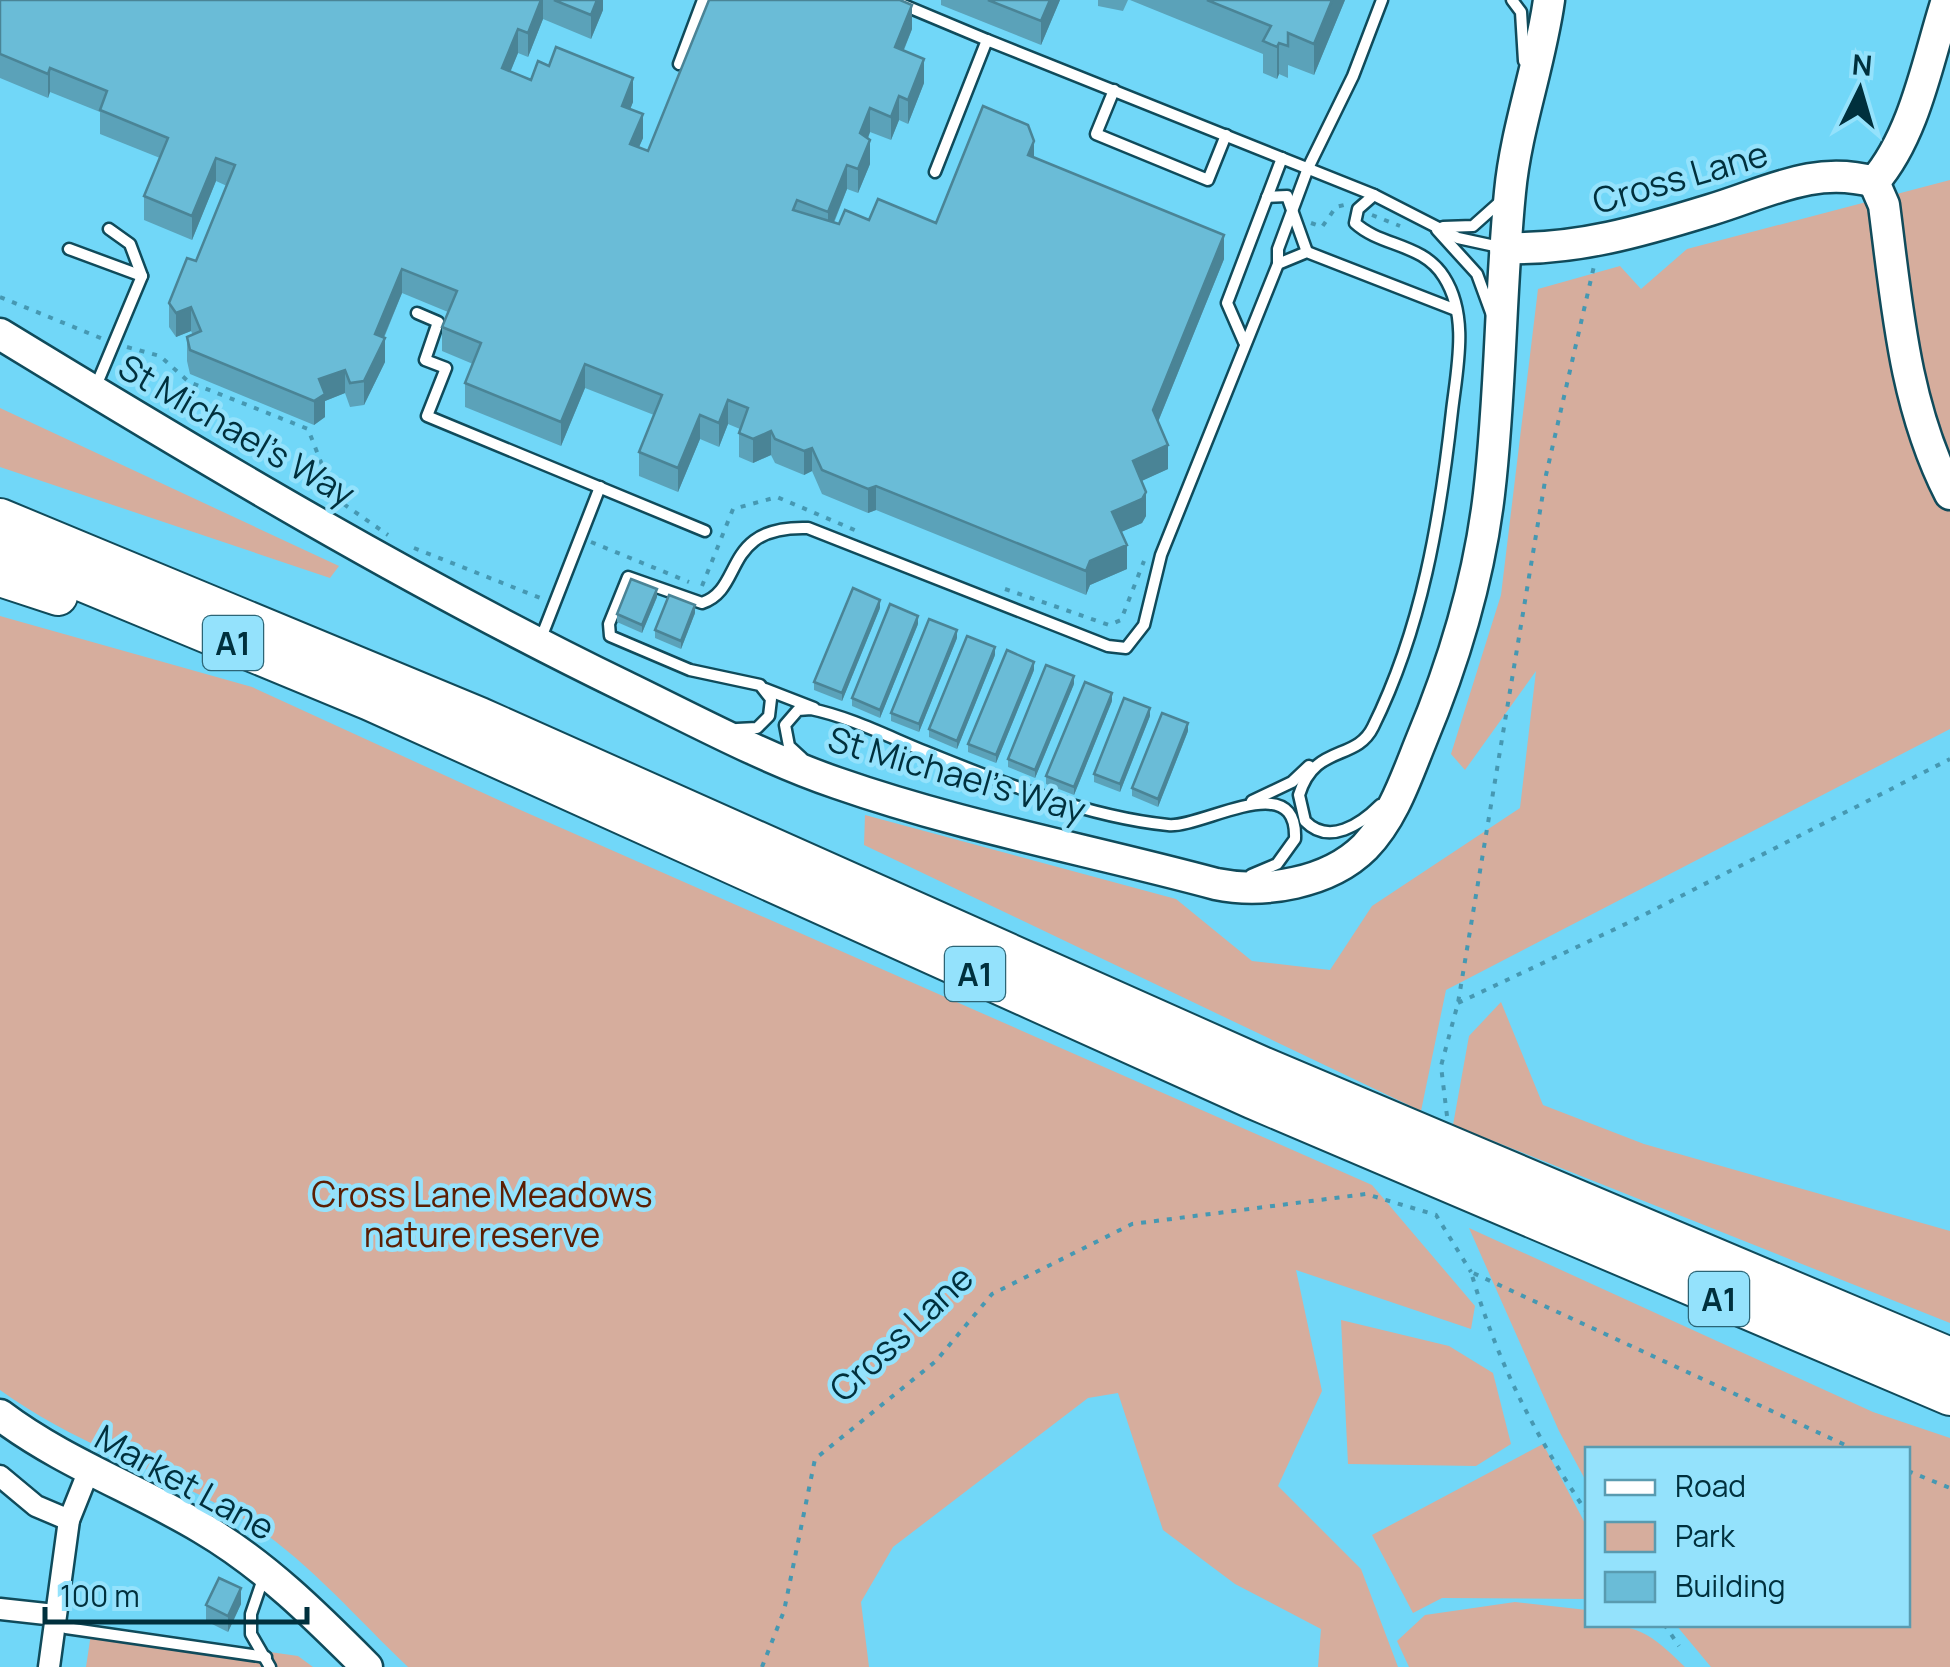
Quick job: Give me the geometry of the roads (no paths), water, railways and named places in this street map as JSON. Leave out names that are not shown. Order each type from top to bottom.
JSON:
[{"type":"highway","points":[[0,493],[240,602],[397,681]]},
{"type":"highway","name":"A1","points":[[0,518],[397,681],[1262,1066],[1950,1357]]},
{"type":"highway","name":"A1","points":[[0,548],[370,701],[1252,1099],[1950,1396]]},
{"type":"highway","points":[[0,577],[172,636],[356,715],[463,746]]},
{"type":"street","name":"St Michael's Way","points":[[0,334],[539,644],[834,782],[915,808],[1254,889],[1330,870],[1364,848],[1393,809],[1434,709],[1478,558],[1489,492],[1510,187],[1549,0]]},
{"type":"street","points":[[1947,0],[1910,113],[1889,165],[1874,182],[1884,205],[1904,361],[1927,450],[1950,494]]},
{"type":"street","name":"Cross Lane","points":[[1505,248],[1543,249],[1596,242],[1831,173],[1874,182]]},
{"type":"street","name":"Market Lane","points":[[0,1415],[35,1441],[201,1528],[266,1570],[358,1664]]},
{"type":"street","points":[[49,1667],[69,1520],[89,1470]]},
{"type":"street","points":[[0,1476],[36,1506],[69,1520]]},
{"type":"street","points":[[0,1610],[56,1616]]},
{"type":"lane","points":[[679,64],[703,0]]},
{"type":"lane","points":[[1374,195],[1358,209],[1357,226],[1411,248],[1434,265],[1445,278],[1460,331],[1440,516],[1417,612],[1372,729],[1356,746],[1318,758],[1292,782],[1247,804],[1170,826],[1017,788],[764,688],[690,670],[610,636],[607,630],[628,577],[702,603],[718,594],[736,558],[751,542],[773,532],[808,528],[1108,646],[1131,645],[1144,624],[1162,555],[1278,264],[1278,249],[1308,168],[1382,0]]},
{"type":"lane","points":[[1512,0],[1521,12],[1525,34],[1526,116]]},
{"type":"lane","points":[[900,4],[1374,195],[1432,226],[1475,243],[1505,248]]},
{"type":"lane","points":[[935,172],[987,40]]},
{"type":"lane","points":[[1114,90],[1096,134],[1208,180],[1226,135]]},
{"type":"lane","points":[[1244,343],[1227,303],[1282,158]]},
{"type":"lane","points":[[1432,226],[1473,226],[1486,218],[1510,187]]},
{"type":"lane","points":[[1266,197],[1288,196],[1307,252]]},
{"type":"lane","points":[[1432,226],[1476,274],[1500,338]]},
{"type":"lane","points":[[94,391],[142,276],[130,244],[109,228]]},
{"type":"lane","points":[[69,249],[142,276]]},
{"type":"lane","points":[[1278,264],[1307,252],[1456,310]]},
{"type":"lane","points":[[418,313],[438,322],[425,360],[446,368],[427,416],[706,531]]},
{"type":"lane","points":[[539,644],[600,486]]},
{"type":"lane","points":[[666,706],[733,728],[757,728],[765,723],[772,707],[764,688]]},
{"type":"lane","points":[[824,712],[798,710],[787,719],[785,736],[789,746],[834,782]]},
{"type":"lane","points":[[1332,754],[1307,774],[1299,796],[1301,813],[1312,828],[1332,832],[1355,827],[1406,779]]},
{"type":"lane","points":[[1160,869],[1249,876],[1277,864],[1295,839],[1291,818],[1277,805],[1247,804]]},
{"type":"lane","points":[[266,1570],[250,1614],[250,1634],[271,1664]]},
{"type":"lane","points":[[56,1616],[66,1628],[271,1664]]},
{"type":"park label","name":"Cross Lane Meadows nature reserve","points":[[482,1214]]}]
